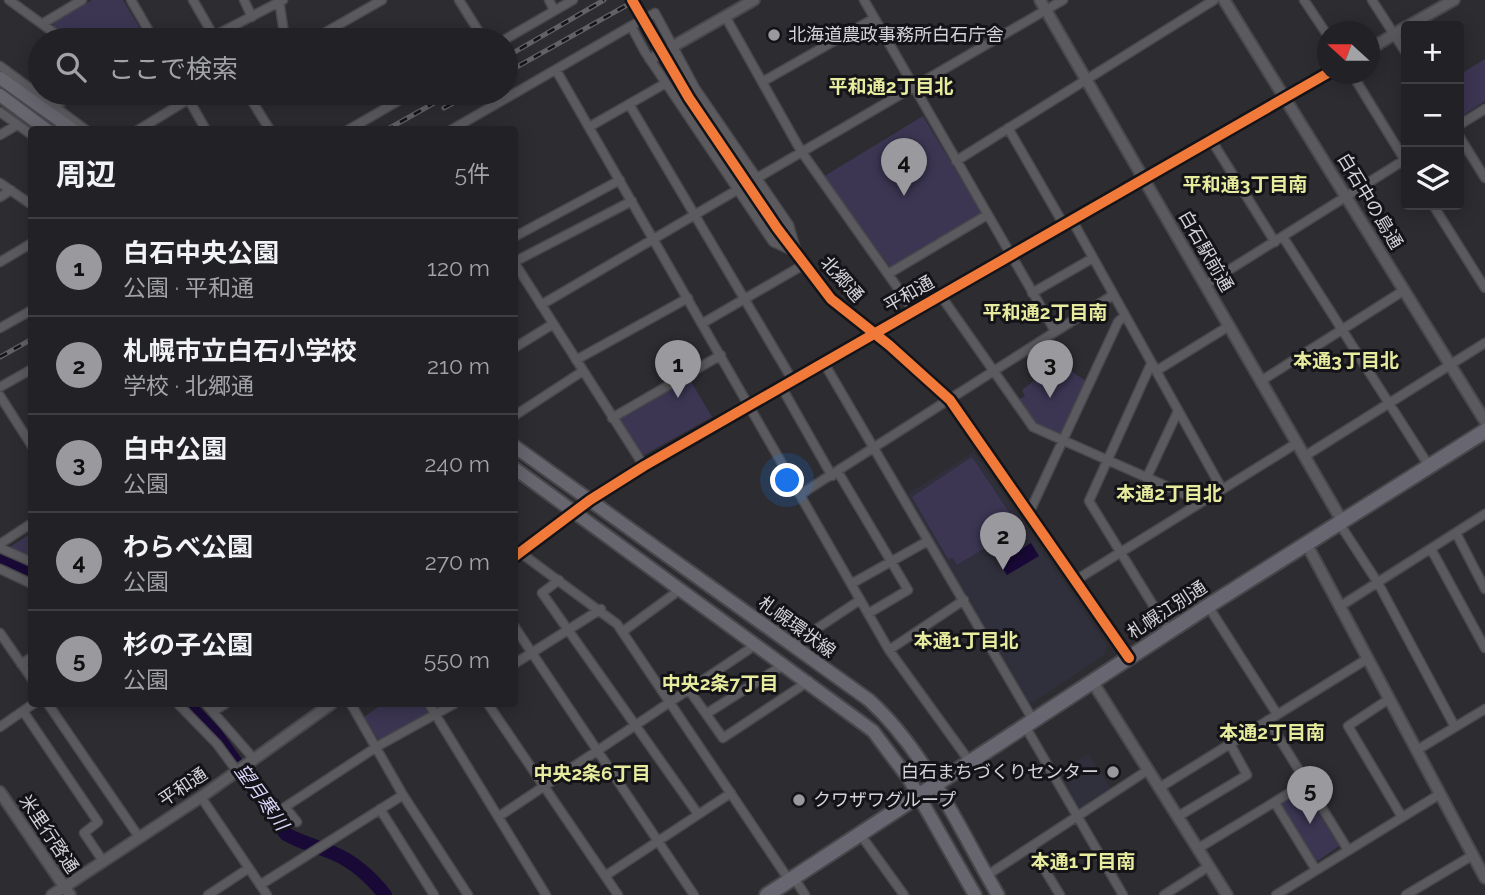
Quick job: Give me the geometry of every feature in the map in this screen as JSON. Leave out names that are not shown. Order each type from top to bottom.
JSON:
[{"type":"highway","name":"札幌江別通","points":[[768,895],[1169,631],[1485,431]]},
{"type":"main road","points":[[0,78],[28,98]]},
{"type":"main road","points":[[0,95],[42,126]]},
{"type":"main road","points":[[39,105],[67,126]]},
{"type":"main road","name":"札幌環状線","points":[[518,449],[869,700],[891,720],[936,786],[998,895]]},
{"type":"main road","name":"札幌環状線","points":[[518,471],[809,681],[873,731],[889,748],[975,895]]},
{"type":"street","points":[[9,0],[48,28]]},
{"type":"street","points":[[42,24],[82,0]]},
{"type":"street","points":[[131,0],[147,28]]},
{"type":"street","points":[[193,0],[209,28]]},
{"type":"street","points":[[244,0],[252,17]]},
{"type":"street","points":[[333,28],[382,0]]},
{"type":"street","points":[[459,0],[476,28]]},
{"type":"street","points":[[549,0],[554,10]]},
{"type":"street","points":[[518,31],[573,0]]},
{"type":"street","name":"北郷通","points":[[632,0],[689,98],[777,228],[831,299],[950,400],[1129,658]]},
{"type":"street","points":[[652,60],[754,0]]},
{"type":"street","points":[[863,0],[1055,331]]},
{"type":"street","points":[[757,178],[914,86],[1043,5],[1063,0]]},
{"type":"street","points":[[956,161],[1214,0]]},
{"type":"street","name":"白石中の島通","points":[[1224,0],[1485,421]]},
{"type":"street","points":[[1304,0],[1318,21]]},
{"type":"street","points":[[1372,0],[1401,45]]},
{"type":"street","points":[[1417,21],[1454,0]]},
{"type":"street","points":[[233,28],[280,1],[283,28]]},
{"type":"street","name":"白石駅前通","points":[[1043,5],[1305,456],[1340,522]]},
{"type":"street","points":[[518,92],[655,13],[695,88],[789,225],[797,253]]},
{"type":"street","points":[[725,16],[801,150],[914,311]]},
{"type":"street","points":[[762,82],[873,19]]},
{"type":"street","points":[[631,26],[773,242],[797,253]]},
{"type":"street","points":[[1380,42],[1401,30]]},
{"type":"street","points":[[0,66],[28,87]]},
{"type":"street","points":[[556,70],[889,650],[970,762]]},
{"type":"street","name":"平和通","points":[[518,551],[590,500],[645,466],[1210,138],[1317,79]]},
{"type":"street","points":[[589,127],[666,83]]},
{"type":"street","points":[[1358,84],[1401,152]]},
{"type":"street","points":[[629,104],[793,381]]},
{"type":"street","points":[[144,126],[174,105]]},
{"type":"street","points":[[192,105],[204,126]]},
{"type":"street","points":[[254,105],[268,126]]},
{"type":"street","points":[[355,126],[391,105]]},
{"type":"street","points":[[458,126],[495,105]]},
{"type":"street","points":[[54,106],[81,126]]},
{"type":"street","points":[[1464,122],[1485,109]]},
{"type":"street","points":[[0,112],[28,132]]},
{"type":"street","points":[[0,135],[17,125]]},
{"type":"street","points":[[1007,128],[1093,258],[1222,489]]},
{"type":"street","points":[[1210,138],[1275,242]]},
{"type":"street","points":[[1464,144],[1485,178]]},
{"type":"street","points":[[1205,285],[1401,163]]},
{"type":"street","points":[[518,235],[620,180]]},
{"type":"street","points":[[0,183],[28,202]]},
{"type":"street","points":[[0,197],[11,190]]},
{"type":"street","points":[[541,304],[737,190]]},
{"type":"street","points":[[518,260],[632,201]]},
{"type":"street","points":[[1436,210],[1485,288]]},
{"type":"street","points":[[888,274],[987,215]]},
{"type":"street","points":[[1283,237],[1429,466]]},
{"type":"street","points":[[0,262],[28,245]]},
{"type":"street","points":[[1032,293],[1093,258]]},
{"type":"street","points":[[703,323],[805,264]]},
{"type":"street","points":[[518,268],[645,466]]},
{"type":"street","points":[[1261,381],[1404,291]]},
{"type":"street","points":[[801,494],[1113,295]]},
{"type":"street","points":[[941,296],[1029,423],[1193,498],[1197,504]]},
{"type":"street","points":[[576,360],[688,298]]},
{"type":"street","points":[[0,328],[28,312]]},
{"type":"street","points":[[1029,513],[1065,441],[1118,322],[1124,316]]},
{"type":"street","points":[[518,346],[553,324]]},
{"type":"street","points":[[1169,631],[1089,501],[1106,460],[1154,368],[1230,326]]},
{"type":"street","points":[[1305,456],[1485,343]]},
{"type":"street","points":[[612,418],[721,355]]},
{"type":"street","points":[[824,363],[926,542],[964,600],[1077,817],[1123,895]]},
{"type":"street","points":[[0,387],[28,371]]},
{"type":"street","points":[[518,413],[583,371]]},
{"type":"street","points":[[782,388],[908,590],[869,613]]},
{"type":"street","points":[[0,396],[28,440]]},
{"type":"street","points":[[1147,477],[1178,411]]},
{"type":"street","points":[[1076,580],[1297,443]]},
{"type":"street","points":[[1339,607],[1482,516],[1485,528]]},
{"type":"street","points":[[1340,522],[1378,583],[1455,727]]},
{"type":"street","points":[[28,526],[0,546],[28,560]]},
{"type":"street","points":[[1456,533],[1485,589]]},
{"type":"street","points":[[851,584],[926,542]]},
{"type":"street","points":[[1306,544],[1485,878]]},
{"type":"street","points":[[1431,549],[1485,648]]},
{"type":"street","points":[[518,553],[600,609],[622,632],[731,793],[805,895]]},
{"type":"street","points":[[0,569],[28,582]]},
{"type":"street","points":[[559,580],[542,593],[698,814]]},
{"type":"street","points":[[622,632],[681,589]]},
{"type":"street","points":[[792,645],[860,600]]},
{"type":"street","points":[[889,650],[964,600]]},
{"type":"street","points":[[1208,606],[1277,714]]},
{"type":"street","points":[[518,661],[600,609]]},
{"type":"street","points":[[518,631],[694,895]]},
{"type":"street","points":[[0,633],[28,674]]},
{"type":"street","points":[[498,817],[757,644]]},
{"type":"street","points":[[1159,788],[1367,659]]},
{"type":"street","points":[[21,664],[28,660]]},
{"type":"street","points":[[706,714],[785,664]]},
{"type":"street","points":[[689,690],[723,737],[809,681]]},
{"type":"street","points":[[1092,681],[1227,895]]},
{"type":"street","points":[[1389,699],[1348,726],[1402,817]]},
{"type":"street","points":[[0,727],[29,707]]},
{"type":"street","points":[[50,707],[139,837]]},
{"type":"street","points":[[181,707],[238,770]]},
{"type":"street","points":[[209,707],[252,761]]},
{"type":"street","points":[[214,711],[220,707]]},
{"type":"street","name":"平和通","points":[[52,895],[67,891],[103,861],[201,797],[327,707]]},
{"type":"street","points":[[353,707],[378,746],[403,795],[468,895]]},
{"type":"street","points":[[431,707],[546,895]]},
{"type":"street","points":[[297,822],[285,807],[378,746],[449,707]]},
{"type":"street","points":[[490,707],[618,895]]},
{"type":"street","points":[[1417,750],[1485,709]]},
{"type":"street","points":[[23,711],[98,822],[84,833],[103,861]]},
{"type":"street","points":[[1268,720],[1348,850]]},
{"type":"street","points":[[1177,817],[1247,775],[1230,744]]},
{"type":"street","points":[[986,876],[1148,770]]},
{"type":"street","points":[[1197,849],[1306,783]]},
{"type":"street","name":"米里行啓通","points":[[0,792],[67,891]]},
{"type":"street","points":[[605,876],[731,793]]},
{"type":"street","points":[[1281,893],[1440,794]]},
{"type":"street","points":[[260,885],[403,795]]},
{"type":"street","points":[[201,797],[267,895]]},
{"type":"street","points":[[1275,803],[1316,870]]},
{"type":"street","points":[[380,809],[434,895]]},
{"type":"street","points":[[860,834],[904,895]]},
{"type":"street","points":[[1031,847],[1060,895]]},
{"type":"street","points":[[1406,895],[1473,855]]},
{"type":"street","points":[[1164,895],[1208,867]]},
{"type":"street","points":[[208,895],[249,868]]},
{"type":"shaded area","points":[[92,0],[123,0],[140,28],[56,28],[54,22]]},
{"type":"shaded area","points":[[1485,59],[1485,101],[1464,115],[1464,84],[1464,72]]},
{"type":"shaded area","points":[[923,116],[982,214],[891,268],[823,177]]},
{"type":"shaded area","points":[[1057,362],[1086,381],[1064,433],[1060,435],[1036,424],[1018,400],[1025,396],[1022,390]]},
{"type":"shaded area","points":[[689,378],[712,417],[644,455],[639,452],[618,420]]},
{"type":"shaded area","points":[[974,452],[1107,645],[1104,655],[1032,703],[1028,701],[906,495]]},
{"type":"shaded area","points":[[972,457],[1019,527],[957,565],[953,558],[948,559],[912,497]]},
{"type":"shaded area","points":[[28,535],[28,560],[7,549]]},
{"type":"shaded area","points":[[1031,543],[1039,556],[1007,575],[999,563]]},
{"type":"shaded area","points":[[378,707],[424,707],[428,713],[379,741],[364,717]]},
{"type":"shaded area","points":[[1088,754],[1111,788],[1077,809],[1057,773]]},
{"type":"shaded area","points":[[1304,790],[1339,846],[1316,862],[1281,803]]},
{"type":"waterway","name":"望月寒川","points":[[0,561],[28,573]]},
{"type":"waterway","name":"望月寒川","points":[[190,707],[215,733],[286,834],[355,865],[385,895]]},
{"type":"railway","points":[[518,50],[604,0]]},
{"type":"railway","points":[[518,66],[636,0]]},
{"type":"railway","points":[[393,126],[431,105]]},
{"type":"railway","points":[[444,108],[449,105]]},
{"type":"railway","points":[[0,357],[28,341]]},
{"type":"cycle path","points":[[632,0],[689,98],[777,228],[831,299],[889,345],[950,400],[1129,658]]},
{"type":"cycle path","points":[[518,554],[590,500],[644,466],[1317,79]]},
{"type":"place","name":"北海道農政事務所白石庁舎","points":[[774,35]]},
{"type":"place","name":"わらべ公園","points":[[904,196]]},
{"type":"place","name":"白石中央公園","points":[[678,398]]},
{"type":"place","name":"白中公園","points":[[1050,398]]},
{"type":"place","name":"札幌市立白石小学校","points":[[1003,570]]},
{"type":"place","name":"白石まちづくりセンター","points":[[1113,772]]},
{"type":"place","name":"クワザワグループ","points":[[799,800]]},
{"type":"place","name":"杉の子公園","points":[[1310,824]]},
{"type":"district","name":"平和通2丁目北","points":[[891,86]]},
{"type":"district","name":"平和通3丁目南","points":[[1245,184]]},
{"type":"district","name":"平和通2丁目南","points":[[1045,312]]},
{"type":"district","name":"本通3丁目北","points":[[1346,360]]},
{"type":"district","name":"本通2丁目北","points":[[1169,493]]},
{"type":"district","name":"本通1丁目北","points":[[966,640]]},
{"type":"district","name":"中央2条7丁目","points":[[720,683]]},
{"type":"district","name":"本通2丁目南","points":[[1272,732]]},
{"type":"district","name":"中央2条6丁目","points":[[592,773]]},
{"type":"district","name":"本通1丁目南","points":[[1083,861]]}]
